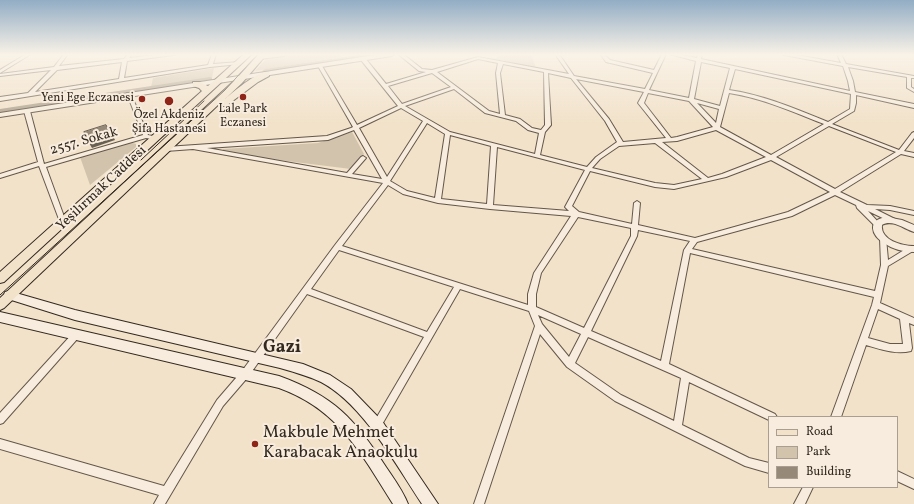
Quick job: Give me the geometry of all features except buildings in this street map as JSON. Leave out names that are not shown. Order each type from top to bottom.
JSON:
[{"type":"main road","name":"Yeşilırmak Caddesi","points":[[0,279],[63,222],[151,137],[222,78]]},
{"type":"main road","name":"Yeşilırmak Caddesi","points":[[0,305],[5,294],[166,149],[242,78]]},
{"type":"main road","points":[[185,131],[260,78]]},
{"type":"main road","points":[[196,84],[206,89],[206,92]]},
{"type":"main road","points":[[5,294],[74,315],[302,369],[326,379],[347,394],[377,425],[431,504]]},
{"type":"main road","points":[[0,317],[246,374],[279,382],[302,390],[322,401],[358,438],[401,504]]},
{"type":"street","points":[[30,94],[46,78]]},
{"type":"street","points":[[0,99],[136,78]]},
{"type":"street","points":[[0,115],[129,94],[242,78]]},
{"type":"street","points":[[327,78],[387,182]]},
{"type":"street","points":[[377,78],[400,106],[448,133],[588,169],[655,185],[674,187],[724,176],[772,158],[852,110],[854,102],[849,78]]},
{"type":"street","points":[[384,86],[414,78]]},
{"type":"street","points":[[441,78],[487,112],[518,120],[530,129],[542,132]]},
{"type":"street","points":[[499,78],[503,115]]},
{"type":"street","points":[[537,156],[542,132],[548,125],[546,78]]},
{"type":"street","points":[[573,78],[607,120],[620,144]]},
{"type":"street","points":[[576,78],[691,100],[722,108]]},
{"type":"street","points":[[653,78],[641,103],[670,140]]},
{"type":"street","points":[[691,100],[695,78]]},
{"type":"street","points":[[717,128],[730,78]]},
{"type":"street","points":[[783,78],[914,107]]},
{"type":"street","points":[[911,78],[909,88],[914,91]]},
{"type":"street","points":[[166,149],[328,138],[355,128],[400,106],[455,88]]},
{"type":"street","points":[[726,91],[740,93],[772,102],[900,152],[914,155]]},
{"type":"street","points":[[129,94],[151,137]]},
{"type":"street","points":[[691,100],[717,128],[835,192],[893,221],[912,227]]},
{"type":"street","points":[[28,111],[42,165],[63,222]]},
{"type":"street","points":[[159,504],[220,403],[246,374],[337,247],[387,182],[425,121]]},
{"type":"street","points":[[576,214],[568,207],[588,169],[598,158],[620,144],[670,140],[717,128]]},
{"type":"street","points":[[438,201],[448,133]]},
{"type":"street","points":[[192,147],[387,182],[405,193],[438,201],[576,214],[695,240],[790,214],[835,192],[900,152],[912,141],[914,134]]},
{"type":"street","name":"2557. Sokak","points":[[0,176],[151,137]]},
{"type":"street","points":[[657,141],[707,180]]},
{"type":"street","points":[[490,207],[494,145]]},
{"type":"street","points":[[348,175],[363,158]]},
{"type":"street","points":[[855,201],[877,224],[876,228],[883,238],[896,246],[912,249]]},
{"type":"street","points":[[570,364],[634,236],[637,202]]},
{"type":"street","points":[[864,206],[890,208],[914,213]]},
{"type":"street","points":[[576,214],[538,273],[532,294],[532,309],[539,326],[570,364],[618,398],[748,463],[768,468]]},
{"type":"street","points":[[877,224],[881,222],[893,221]]},
{"type":"street","points":[[836,416],[876,306],[885,265],[883,238]]},
{"type":"street","points":[[664,366],[687,250],[695,240]]},
{"type":"street","points":[[337,247],[532,309],[664,366],[770,416]]},
{"type":"street","points":[[885,265],[912,249]]},
{"type":"street","points":[[687,250],[878,295]]},
{"type":"street","points":[[377,425],[458,286]]},
{"type":"street","points":[[306,290],[429,336]]},
{"type":"street","points":[[876,306],[914,322]]},
{"type":"street","points":[[865,340],[890,348],[908,348],[904,318]]},
{"type":"street","points":[[479,504],[539,326]]},
{"type":"street","points":[[0,420],[76,335]]},
{"type":"street","points":[[677,428],[686,376]]},
{"type":"street","points":[[0,444],[166,492]]},
{"type":"street","points":[[898,476],[914,484]]},
{"type":"street","points":[[799,504],[807,488]]},
{"type":"green space","points":[[153,78],[156,78],[212,78],[151,87]]},
{"type":"green space","points":[[352,132],[364,154],[351,169],[222,153],[223,149],[318,143]]},
{"type":"green space","points":[[129,142],[136,144],[136,147],[90,185],[80,157]]},
{"type":"waterway","points":[[0,111],[210,79]]},
{"type":"tram line","points":[[0,295],[225,90],[236,78]]},
{"type":"tram line","points":[[141,160],[204,101]]},
{"type":"place","name":"Lale Park Eczanesi","points":[[243,97]]},
{"type":"place","name":"Yeni Ege Eczanesi","points":[[142,99]]},
{"type":"place","name":"Özel Akdeniz Şifa Hastanesi","points":[[169,101]]},
{"type":"place","name":"Makbule Mehmet Karabacak Anaokulu","points":[[255,444]]},
{"type":"district","name":"Gazi","points":[[282,349]]}]
